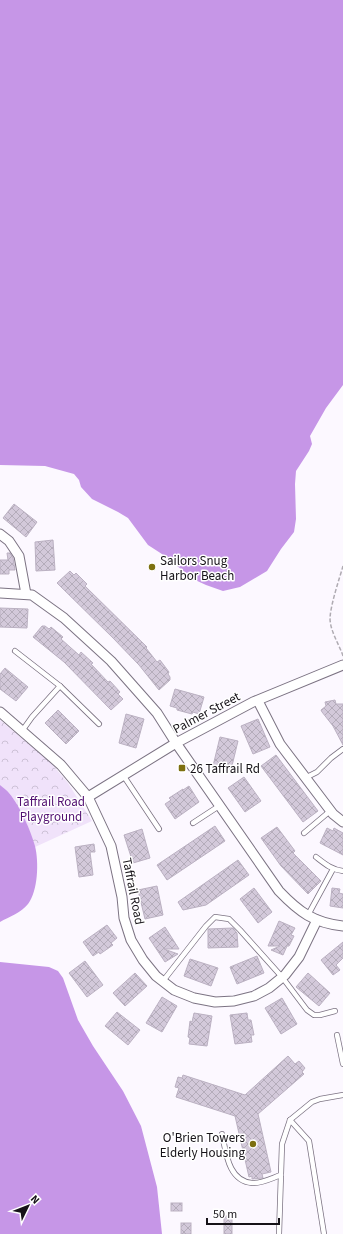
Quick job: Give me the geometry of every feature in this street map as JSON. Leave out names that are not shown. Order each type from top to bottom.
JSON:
[{"type":"street","points":[[0,534],[9,541],[19,556],[26,594]]},
{"type":"street","points":[[0,593],[32,595],[64,618],[111,661],[157,713],[219,806],[280,892],[294,907],[317,920],[343,926]]},
{"type":"street","name":"Palmer Street","points":[[88,797],[176,743],[253,702],[343,665]]},
{"type":"street","points":[[258,701],[280,744],[330,811],[343,822]]},
{"type":"street","name":"Taffrail Road","points":[[0,712],[61,765],[88,797],[111,846],[122,897],[124,918],[131,940],[143,960],[156,976],[174,990],[194,998],[215,1002],[234,1001],[254,996],[269,988],[282,977],[299,957],[317,920]]},
{"type":"lane","points":[[15,651],[60,686],[99,724]]},
{"type":"lane","points":[[22,731],[32,717],[60,686]]},
{"type":"lane","points":[[306,778],[317,772],[331,758],[343,749]]},
{"type":"lane","points":[[123,775],[159,829]]},
{"type":"lane","points":[[193,823],[219,806]]},
{"type":"lane","points":[[304,833],[330,811]]},
{"type":"lane","points":[[316,857],[333,869],[343,871]]},
{"type":"lane","points":[[308,915],[333,869]]},
{"type":"lane","points":[[163,981],[206,926],[215,917],[228,919],[240,930],[282,977],[307,1010],[314,1015],[335,1011]]},
{"type":"lane","points":[[337,1035],[343,1064]]},
{"type":"lane","points":[[279,1234],[282,1144],[290,1120],[312,1102],[343,1095]]},
{"type":"lane","points":[[290,1120],[309,1141],[324,1234]]},
{"type":"lane","points":[[222,1134],[228,1160],[234,1174],[243,1180],[252,1183],[265,1181],[281,1175]]},
{"type":"path","points":[[343,566],[336,587],[330,618],[343,658]]},
{"type":"green space","name":"Taffrail Road Playground","points":[[0,720],[50,762],[68,783],[92,821],[35,847],[26,822],[10,794],[0,785]]},
{"type":"shaded area","points":[[0,0],[343,0],[343,385],[326,408],[310,436],[312,444],[296,471],[296,519],[294,532],[267,571],[240,587],[223,591],[193,579],[165,556],[148,545],[128,518],[92,499],[81,487],[79,480],[74,474],[45,466],[0,465]]},
{"type":"shaded area","points":[[0,785],[13,798],[31,833],[37,860],[37,876],[34,892],[28,904],[19,912],[0,922]]},
{"type":"shaded area","points":[[0,962],[49,967],[58,971],[63,978],[78,1020],[93,1046],[123,1091],[141,1126],[157,1187],[162,1234],[0,1234]]},
{"type":"building","points":[[14,504],[37,522],[26,537],[3,518]]},
{"type":"building","points":[[53,540],[55,570],[36,571],[35,542]]},
{"type":"building","points":[[7,553],[10,553],[13,558],[15,570],[9,570],[9,574],[0,574],[0,560],[8,560]]},
{"type":"building","points":[[70,571],[74,575],[76,573],[87,584],[85,586],[147,647],[146,648],[157,662],[160,660],[169,672],[168,674],[170,680],[159,690],[139,665],[57,583]]},
{"type":"building","points":[[0,608],[28,609],[27,628],[0,627]]},
{"type":"building","points":[[42,626],[49,629],[51,627],[63,637],[61,639],[79,655],[81,652],[93,663],[91,664],[108,682],[110,681],[120,692],[118,694],[123,699],[111,710],[64,662],[33,637]]},
{"type":"building","points":[[5,668],[28,687],[16,701],[0,689],[0,674]]},
{"type":"building","points":[[175,689],[204,697],[199,714],[193,712],[192,714],[177,710],[177,708],[170,706]]},
{"type":"building","points":[[335,700],[336,704],[343,704],[343,745],[333,726],[321,710],[326,706],[325,702]]},
{"type":"building","points":[[58,710],[79,731],[66,744],[45,723]]},
{"type":"building","points":[[126,714],[144,719],[136,748],[119,743]]},
{"type":"building","points":[[258,719],[270,747],[253,754],[241,726]]},
{"type":"building","points":[[220,737],[238,741],[231,770],[213,766]]},
{"type":"building","points":[[276,755],[318,811],[303,822],[261,766]]},
{"type":"building","points":[[244,777],[261,801],[245,812],[228,788]]},
{"type":"building","points":[[189,786],[199,802],[175,819],[165,804],[171,800],[169,798]]},
{"type":"building","points":[[215,826],[225,841],[167,880],[157,865]]},
{"type":"building","points":[[277,827],[295,851],[293,853],[321,881],[308,894],[281,866],[261,838]]},
{"type":"building","points":[[327,828],[333,831],[334,828],[343,833],[343,855],[320,843]]},
{"type":"building","points":[[142,829],[150,858],[133,863],[124,835]]},
{"type":"building","points":[[94,844],[95,852],[90,852],[93,875],[79,877],[75,847]]},
{"type":"building","points":[[238,860],[249,875],[206,905],[183,910],[178,902]]},
{"type":"building","points":[[157,886],[163,915],[145,919],[138,890]]},
{"type":"building","points":[[254,888],[272,912],[258,923],[240,899]]},
{"type":"building","points":[[332,888],[340,889],[339,893],[343,894],[343,908],[330,906]]},
{"type":"building","points":[[279,921],[295,928],[291,935],[294,936],[283,955],[271,950],[280,946],[268,946]]},
{"type":"building","points":[[107,925],[117,938],[111,943],[113,945],[100,954],[99,952],[93,956],[83,942]]},
{"type":"building","points":[[165,927],[179,949],[164,949],[178,954],[165,962],[149,938]]},
{"type":"building","points":[[233,928],[237,933],[238,947],[208,948],[208,929]]},
{"type":"building","points":[[343,942],[343,958],[336,965],[340,970],[333,975],[321,960]]},
{"type":"building","points":[[257,956],[264,973],[237,984],[230,967]]},
{"type":"building","points":[[190,959],[218,968],[211,986],[184,976]]},
{"type":"building","points":[[85,961],[103,985],[87,997],[69,973]]},
{"type":"building","points":[[135,973],[147,986],[125,1006],[113,993]]},
{"type":"building","points":[[308,973],[330,993],[319,1006],[296,987]]},
{"type":"building","points":[[162,997],[177,1006],[162,1032],[146,1023]]},
{"type":"building","points":[[282,998],[297,1024],[281,1034],[265,1008]]},
{"type":"building","points":[[117,1012],[140,1030],[128,1045],[105,1026]]},
{"type":"building","points":[[194,1013],[212,1016],[207,1046],[189,1044],[190,1038],[188,1037],[190,1021],[192,1022]]},
{"type":"building","points":[[247,1013],[248,1020],[251,1020],[254,1035],[251,1035],[252,1042],[235,1044],[230,1015]]},
{"type":"building","name":"O'Brien Towers Elderly Housing","points":[[288,1056],[295,1064],[299,1061],[305,1068],[302,1072],[304,1074],[258,1114],[271,1172],[262,1174],[263,1178],[252,1179],[252,1176],[249,1177],[235,1116],[176,1097],[179,1088],[175,1087],[178,1077],[182,1078],[183,1075],[245,1095]]},
{"type":"building","points":[[171,1203],[182,1203],[182,1211],[171,1211]]},
{"type":"building","points":[[224,1216],[232,1216],[232,1234],[224,1234]]},
{"type":"building","points":[[181,1223],[191,1223],[191,1234],[181,1234]]},
{"type":"place","name":"Sailors Snug Harbor Beach","points":[[152,567]]},
{"type":"place","name":"26 Taffrail Rd","points":[[182,768]]},
{"type":"place","name":"O'Brien Towers Elderly Housing","points":[[253,1144]]}]
